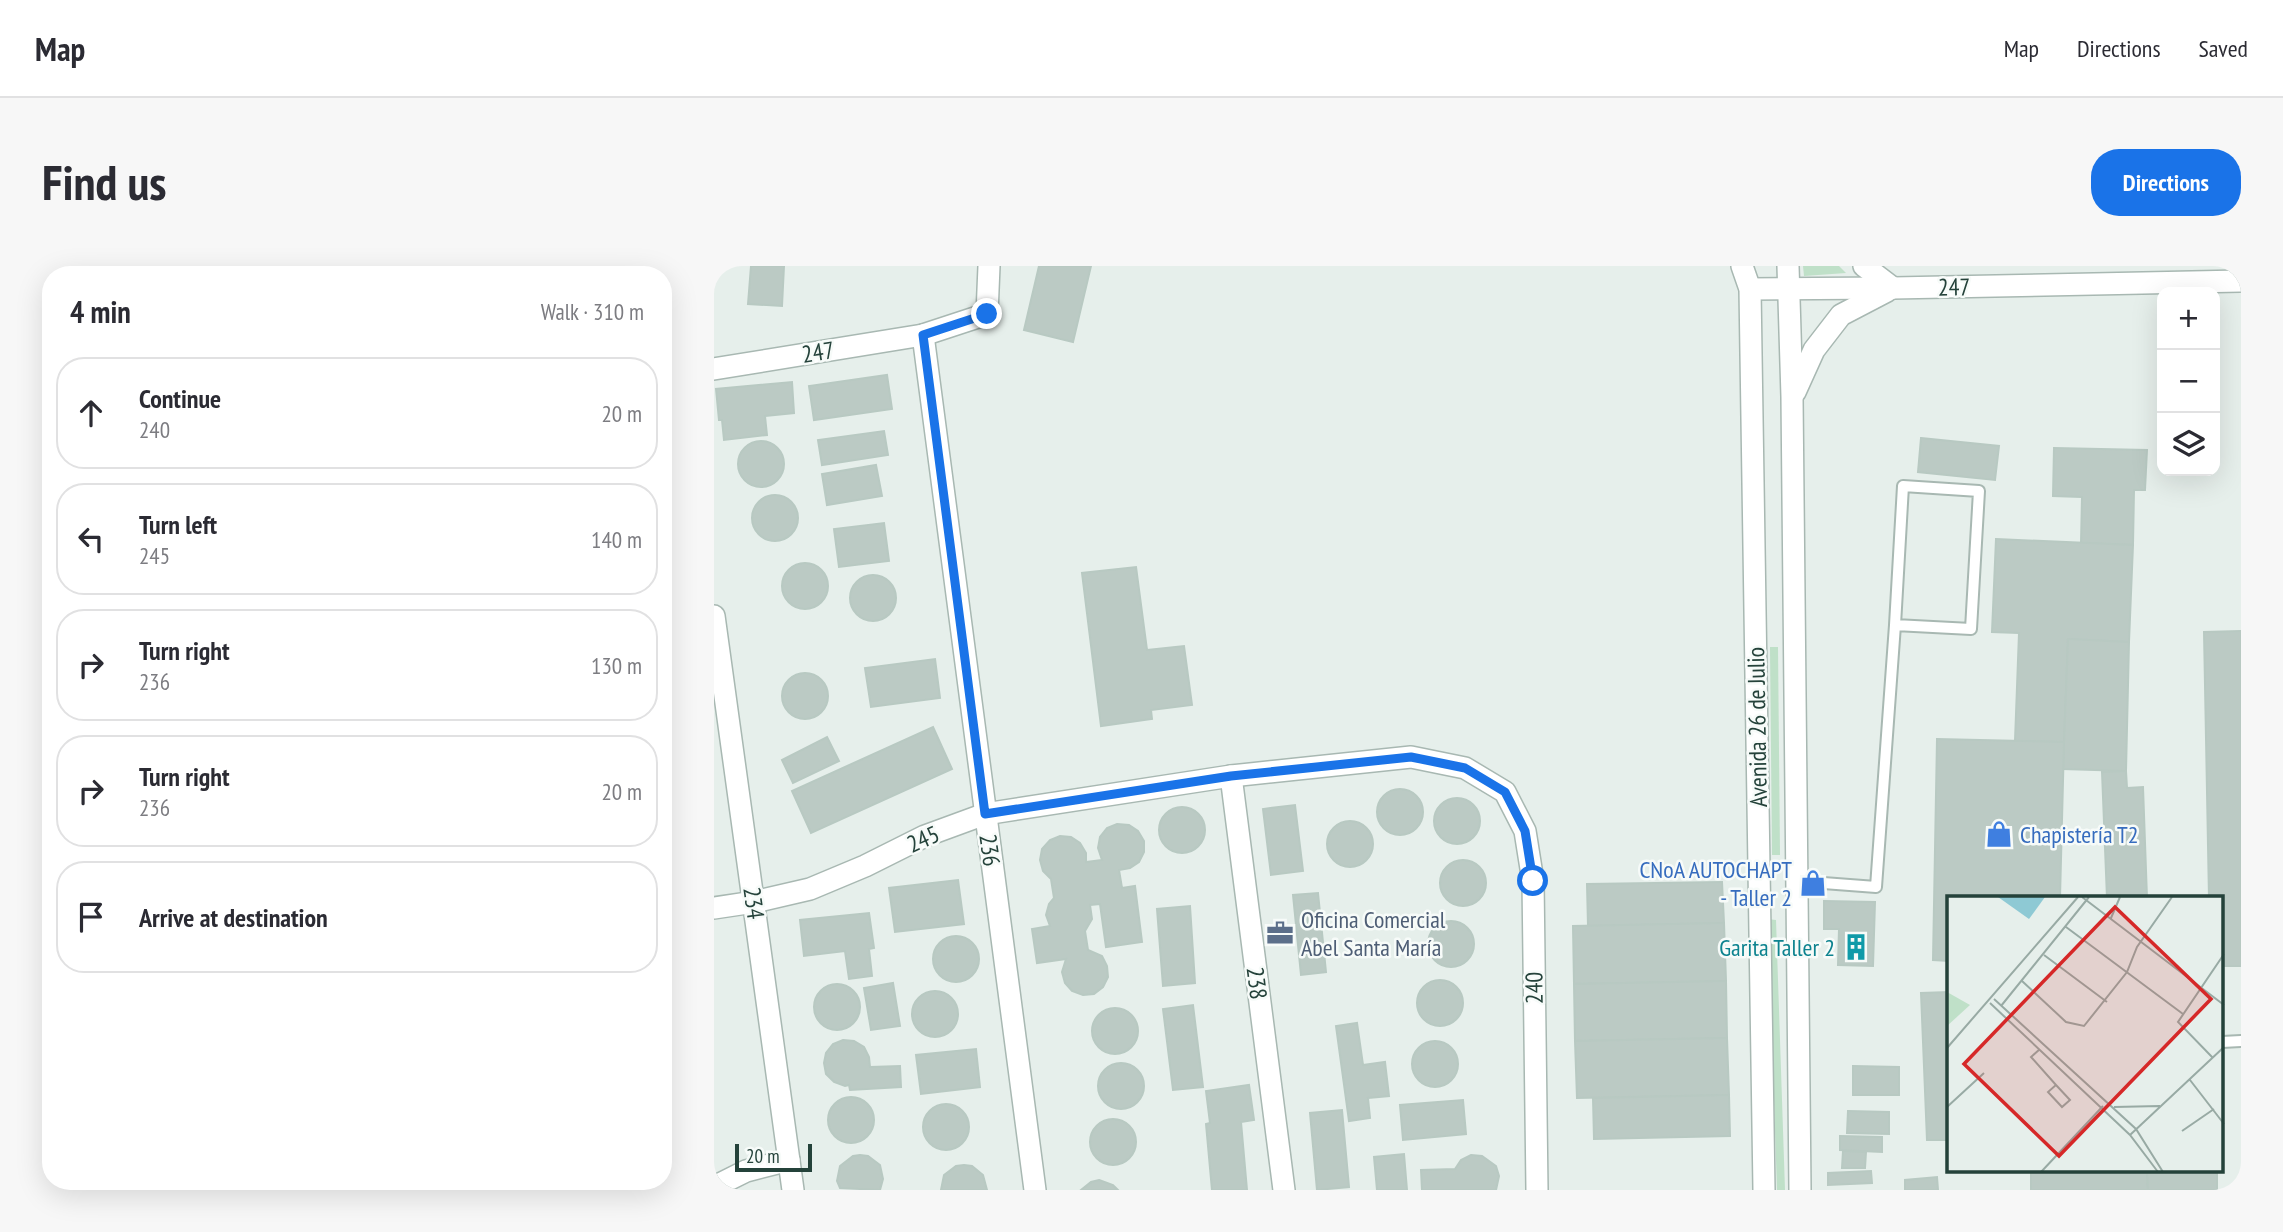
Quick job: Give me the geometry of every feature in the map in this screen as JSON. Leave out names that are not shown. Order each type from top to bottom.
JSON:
[{"type":"street","points":[[923,335],[987,314],[989,266]]},
{"type":"street","name":"Avenida 26 de Julio","points":[[1742,266],[1750,289],[1764,1190]]},
{"type":"street","name":"Avenida 26 de Julio","points":[[1788,266],[1792,397],[1800,1190]]},
{"type":"street","points":[[1792,397],[1814,350],[1841,315],[1893,288],[1864,266]]},
{"type":"street","name":"247","points":[[1750,289],[2241,281]]},
{"type":"street","name":"247","points":[[714,369],[923,335]]},
{"type":"street","name":"236","points":[[923,335],[1035,1190]]},
{"type":"street","name":"234","points":[[714,616],[793,1190]]},
{"type":"street","name":"245","points":[[714,908],[810,889],[925,836],[985,814],[1231,776],[1411,757],[1465,768],[1505,792]]},
{"type":"street","name":"238","points":[[1231,776],[1284,1190]]},
{"type":"street","name":"240","points":[[1505,792],[1525,831],[1533,881],[1537,1190]]},
{"type":"street","points":[[1759,880],[1797,881]]},
{"type":"street","points":[[714,1187],[746,1171],[789,1160]]},
{"type":"lane","points":[[1797,881],[1876,887],[1903,486],[1979,491],[1971,629],[1895,625]]},
{"type":"green space","points":[[1803,266],[1839,266],[1846,273],[1804,276]]},
{"type":"green space","points":[[1770,647],[1778,647],[1780,855],[1772,855]]},
{"type":"green space","points":[[1768,919],[1776,920],[1785,1190],[1777,1190]]},
{"type":"building","points":[[751,266],[784,266],[782,306],[748,304]]},
{"type":"building","points":[[1039,266],[1091,266],[1073,342],[1024,330]]},
{"type":"building","points":[[887,375],[892,409],[814,420],[809,386]]},
{"type":"building","points":[[792,382],[794,413],[765,416],[767,435],[724,440],[716,389]]},
{"type":"building","points":[[884,431],[888,455],[822,465],[818,440]]},
{"type":"building","points":[[1921,438],[1999,446],[1995,480],[1918,472]]},
{"type":"building","points":[[761,441],[777,448],[784,464],[777,480],[761,487],[745,480],[738,464],[745,448]]},
{"type":"building","points":[[2054,448],[2147,450],[2145,490],[2134,490],[2133,545],[2081,543],[2082,497],[2053,496]]},
{"type":"building","points":[[876,465],[882,496],[827,505],[822,474]]},
{"type":"building","points":[[775,495],[791,502],[798,518],[791,534],[775,541],[759,534],[752,518],[759,502]]},
{"type":"building","points":[[884,523],[889,561],[839,567],[834,529]]},
{"type":"building","points":[[1996,539],[2133,545],[2129,642],[2068,639],[2064,742],[2015,741],[2019,633],[1992,632]]},
{"type":"building","points":[[805,563],[821,570],[828,586],[821,602],[805,609],[789,602],[782,586],[789,570]]},
{"type":"building","points":[[1136,567],[1147,650],[1184,646],[1192,705],[1151,710],[1152,719],[1101,726],[1082,573]]},
{"type":"building","points":[[873,575],[889,582],[896,598],[889,614],[873,621],[857,614],[850,598],[857,582]]},
{"type":"building","points":[[2241,631],[2241,966],[2224,966],[2224,896],[2209,896],[2204,632]]},
{"type":"building","points":[[2068,639],[2129,642],[2126,771],[2063,769]]},
{"type":"building","points":[[935,659],[940,698],[871,707],[865,668]]},
{"type":"building","points":[[805,673],[821,680],[828,696],[821,712],[805,719],[789,712],[782,696],[789,680]]},
{"type":"building","points":[[933,727],[952,769],[811,833],[792,791]]},
{"type":"building","points":[[827,737],[839,761],[793,783],[782,760]]},
{"type":"building","name":"Chapistería T2","points":[[1937,739],[2064,742],[2060,896],[1947,896],[1947,961],[1933,960]]},
{"type":"building","points":[[2126,771],[2127,788],[2143,787],[2147,896],[2107,896],[2102,772]]},
{"type":"building","points":[[1400,789],[1416,796],[1423,812],[1416,828],[1400,835],[1384,828],[1377,812],[1384,796]]},
{"type":"building","points":[[1457,798],[1473,805],[1480,821],[1473,837],[1457,844],[1441,837],[1434,821],[1441,805]]},
{"type":"building","points":[[1295,805],[1303,871],[1271,875],[1263,809]]},
{"type":"building","points":[[1182,807],[1198,814],[1205,830],[1198,846],[1182,853],[1166,846],[1159,830],[1166,814]]},
{"type":"building","points":[[1350,821],[1366,828],[1373,844],[1366,860],[1350,867],[1334,860],[1327,844],[1334,828]]},
{"type":"building","points":[[1117,824],[1129,825],[1138,831],[1144,841],[1144,852],[1139,862],[1130,868],[1119,870],[1122,888],[1135,886],[1142,942],[1106,947],[1100,904],[1090,905],[1092,919],[1085,931],[1088,950],[1102,956],[1108,977],[1103,987],[1094,994],[1083,995],[1072,991],[1065,983],[1062,972],[1066,959],[1037,963],[1032,929],[1050,926],[1046,915],[1054,898],[1051,879],[1043,871],[1040,860],[1042,849],[1050,840],[1060,836],[1071,837],[1080,843],[1086,853],[1086,862],[1102,860],[1098,848],[1100,837],[1107,828]]},
{"type":"building","points":[[1463,860],[1479,867],[1486,883],[1479,899],[1463,906],[1447,899],[1440,883],[1447,867]]},
{"type":"building","points":[[958,880],[964,924],[895,932],[889,888]]},
{"type":"building","points":[[1722,882],[1724,923],[1588,926],[1587,884]]},
{"type":"building","points":[[1318,893],[1326,972],[1301,975],[1293,895]]},
{"type":"building","name":"Garita Taller 2","points":[[1824,901],[1875,902],[1873,966],[1838,965],[1839,929],[1824,929]]},
{"type":"building","points":[[1190,906],[1195,983],[1163,986],[1157,909]]},
{"type":"building","points":[[869,913],[874,948],[869,949],[872,976],[849,979],[845,951],[804,956],[800,920]]},
{"type":"building","points":[[1451,921],[1467,928],[1474,944],[1467,960],[1451,967],[1435,960],[1428,944],[1435,928]]},
{"type":"building","points":[[1724,923],[1726,981],[1574,984],[1573,926]]},
{"type":"building","points":[[956,936],[972,943],[979,959],[972,975],[956,982],[940,975],[933,959],[940,943]]},
{"type":"building","points":[[1440,980],[1456,987],[1463,1003],[1456,1019],[1440,1026],[1424,1019],[1417,1003],[1424,987]]},
{"type":"building","points":[[1726,981],[1727,1038],[1575,1041],[1574,984]]},
{"type":"building","points":[[893,983],[900,1026],[871,1030],[864,988]]},
{"type":"building","points":[[837,984],[853,991],[860,1007],[853,1023],[837,1030],[821,1023],[814,1007],[821,991]]},
{"type":"building","points":[[935,991],[951,998],[958,1014],[951,1030],[935,1037],[919,1030],[912,1014],[919,998]]},
{"type":"building","points":[[1947,992],[1947,1140],[1927,1140],[1921,993]]},
{"type":"building","points":[[1193,1005],[1203,1087],[1173,1090],[1163,1009]]},
{"type":"building","points":[[1115,1008],[1131,1015],[1138,1031],[1131,1047],[1115,1054],[1099,1047],[1092,1031],[1099,1015]]},
{"type":"building","points":[[1357,1023],[1363,1065],[1385,1062],[1389,1096],[1368,1098],[1370,1118],[1349,1121],[1336,1026]]},
{"type":"building","points":[[1727,1038],[1729,1095],[1577,1098],[1575,1041]]},
{"type":"building","points":[[843,1040],[854,1041],[864,1047],[870,1067],[900,1066],[901,1087],[850,1090],[849,1085],[834,1082],[826,1074],[826,1053],[833,1044]]},
{"type":"building","points":[[1435,1041],[1451,1048],[1458,1064],[1451,1080],[1435,1087],[1419,1080],[1412,1064],[1419,1048]]},
{"type":"building","points":[[976,1049],[980,1087],[921,1094],[916,1055]]},
{"type":"building","points":[[1121,1063],[1137,1070],[1144,1086],[1137,1102],[1121,1109],[1105,1102],[1098,1086],[1105,1070]]},
{"type":"building","points":[[1853,1066],[1899,1067],[1899,1095],[1853,1095]]},
{"type":"building","points":[[1249,1085],[1254,1120],[1241,1122],[1247,1190],[1212,1190],[1206,1091]]},
{"type":"building","points":[[1729,1095],[1730,1136],[1594,1139],[1593,1098]]},
{"type":"building","points":[[851,1097],[867,1104],[874,1120],[867,1136],[851,1143],[835,1136],[828,1120],[835,1104]]},
{"type":"building","points":[[1463,1100],[1466,1134],[1403,1140],[1400,1105]]},
{"type":"building","points":[[946,1104],[962,1111],[969,1127],[962,1143],[946,1150],[930,1143],[923,1127],[930,1111]]},
{"type":"building","points":[[1342,1110],[1349,1187],[1317,1190],[1310,1113]]},
{"type":"building","points":[[1848,1111],[1889,1112],[1889,1134],[1847,1133]]},
{"type":"building","points":[[1113,1119],[1129,1126],[1136,1142],[1129,1158],[1113,1165],[1097,1158],[1090,1142],[1097,1126]]},
{"type":"building","points":[[1840,1136],[1882,1137],[1882,1152],[1840,1150]]},
{"type":"building","points":[[1843,1151],[1866,1152],[1865,1168],[1842,1168]]},
{"type":"building","points":[[1404,1154],[1407,1190],[1377,1190],[1374,1157]]},
{"type":"building","points":[[1471,1155],[1482,1156],[1496,1166],[1499,1176],[1496,1190],[1422,1190],[1421,1170],[1455,1169],[1461,1160]]},
{"type":"building","points":[[853,1156],[868,1156],[880,1165],[883,1179],[880,1190],[840,1188],[837,1181],[840,1166]]},
{"type":"building","points":[[956,1166],[972,1166],[983,1175],[987,1190],[941,1190],[944,1175]]},
{"type":"building","points":[[1871,1171],[1872,1183],[1828,1185],[1828,1173]]},
{"type":"building","points":[[2031,1172],[2147,1172],[2148,1190],[2031,1190]]},
{"type":"building","points":[[2147,1172],[2217,1172],[2217,1190],[2148,1190]]},
{"type":"building","points":[[1937,1177],[1938,1190],[1905,1190],[1905,1180]]},
{"type":"building","points":[[1099,1180],[1118,1190],[1081,1190],[1091,1182]]},
{"type":"place","name":"Chapistería T2","points":[[1999,834]]},
{"type":"place","name":"CNoA AUTOCHAPT - Taller 2","points":[[1813,883]]},
{"type":"place","name":"Oficina Comercial Abel Santa María","points":[[1280,933]]},
{"type":"place","name":"Garita Taller 2","points":[[1856,947]]},
{"type":"route","points":[[987,314],[923,335],[985,814],[1231,776],[1411,757],[1465,768],[1505,792],[1525,831],[1533,881]]}]
